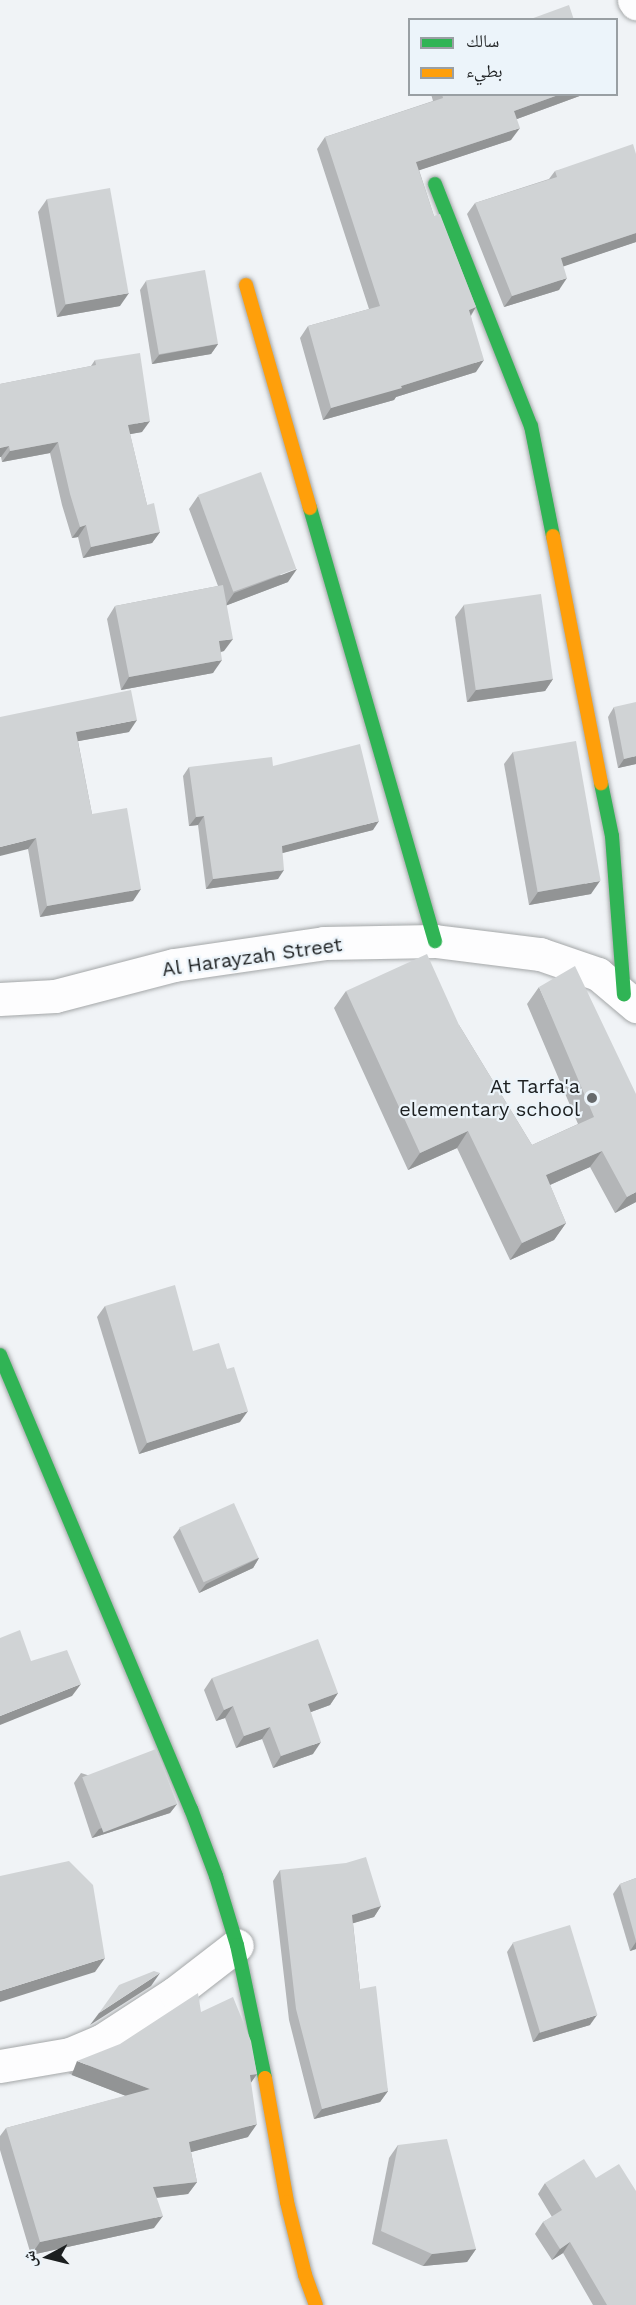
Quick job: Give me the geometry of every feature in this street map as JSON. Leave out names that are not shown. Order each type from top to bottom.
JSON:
[{"type":"street","points":[[435,184],[531,426],[612,836],[630,1000]]},
{"type":"street","points":[[246,285],[435,941]]},
{"type":"street","name":"Al Harayzah Street","points":[[0,999],[55,996],[174,965],[324,943],[435,941],[540,954],[598,974],[630,1000]]},
{"type":"street","points":[[0,1355],[191,1809],[216,1876],[237,1945],[262,2058],[287,2202],[305,2275],[316,2305]]},
{"type":"street","points":[[0,2066],[69,2054],[101,2041],[175,1993],[237,1945]]},
{"type":"building","points":[[569,5],[573,18],[533,18]]},
{"type":"building","points":[[442,96],[555,96],[514,111],[520,128],[416,162],[434,216],[440,214],[476,307],[469,310],[484,360],[401,386],[402,388],[331,408],[308,326],[380,306],[325,137],[443,98]]},
{"type":"building","points":[[633,144],[636,154],[636,233],[561,258],[567,278],[512,296],[475,203],[557,177],[555,171]]},
{"type":"building","points":[[110,188],[129,293],[66,304],[47,199]]},
{"type":"building","points":[[205,270],[218,344],[159,354],[146,280]]},
{"type":"building","points":[[140,353],[150,421],[128,425],[147,505],[154,503],[160,532],[91,547],[86,525],[80,527],[58,442],[10,451],[9,446],[0,448],[0,384],[96,365],[95,360]]},
{"type":"building","points":[[261,472],[296,569],[233,592],[198,495]]},
{"type":"building","points":[[223,585],[233,639],[219,641],[222,660],[129,677],[115,606]]},
{"type":"building","points":[[541,594],[553,679],[476,690],[464,605]]},
{"type":"building","points":[[131,690],[137,720],[76,732],[92,814],[127,808],[141,889],[47,906],[36,838],[0,847],[0,717]]},
{"type":"building","points":[[636,702],[636,756],[624,759],[614,707]]},
{"type":"building","points":[[576,741],[601,881],[538,892],[513,752]]},
{"type":"building","points":[[360,744],[379,821],[282,846],[284,870],[213,879],[204,816],[196,817],[189,767],[272,757],[273,766]]},
{"type":"building","points":[[427,954],[459,1025],[532,1145],[594,1117],[539,987],[575,966],[636,1094],[636,1192],[627,1197],[602,1151],[546,1175],[566,1223],[522,1243],[468,1131],[420,1153],[346,991]]},
{"type":"building","points":[[175,1285],[193,1351],[219,1343],[227,1369],[234,1367],[248,1411],[147,1443],[105,1306]]},
{"type":"building","points":[[234,1503],[258,1558],[204,1582],[179,1527]]},
{"type":"building","points":[[20,1630],[31,1661],[67,1650],[81,1684],[0,1716],[0,1638]]},
{"type":"building","points":[[318,1639],[338,1693],[308,1704],[321,1742],[281,1756],[270,1727],[244,1736],[233,1706],[224,1710],[212,1678]]},
{"type":"building","points":[[156,1749],[177,1804],[103,1832],[82,1777]]},
{"type":"building","points":[[366,1857],[381,1906],[352,1915],[360,1989],[376,1986],[388,2091],[322,2109],[296,2009],[280,1870],[346,1863]]},
{"type":"building","points":[[69,1861],[93,1885],[105,1958],[0,1991],[0,1876]]},
{"type":"building","points":[[636,1878],[636,1941],[620,1884]]},
{"type":"building","points":[[570,1925],[597,2015],[540,2032],[513,1943]]},
{"type":"building","points":[[154,1971],[160,1973],[99,2013],[119,1985]]},
{"type":"building","points":[[198,1993],[201,2012],[233,1997],[251,2041],[257,2074],[250,2075],[257,2124],[189,2142],[197,2182],[153,2187],[163,2216],[40,2242],[6,2128],[150,2089],[77,2061],[120,2044]]},
{"type":"building","points":[[447,2139],[476,2249],[432,2254],[381,2231],[398,2145]]},
{"type":"building","points":[[584,2159],[596,2178],[619,2164],[636,2191],[636,2305],[607,2305],[570,2242],[560,2249],[543,2222],[562,2210],[545,2183]]},
{"type":"traffic: fast","points":[[435,184],[531,426],[553,536]]},
{"type":"traffic: fast","points":[[310,508],[435,941]]},
{"type":"traffic: fast","points":[[601,783],[612,836],[624,995]]},
{"type":"traffic: fast","points":[[0,1355],[191,1809],[216,1876],[237,1945],[265,2078]]},
{"type":"traffic: slow","points":[[246,285],[310,508]]},
{"type":"traffic: slow","points":[[553,536],[601,783]]},
{"type":"traffic: slow","points":[[265,2078],[287,2202],[305,2275],[316,2305]]},
{"type":"place","name":"At Tarfa'a elementary school","points":[[592,1098]]}]
